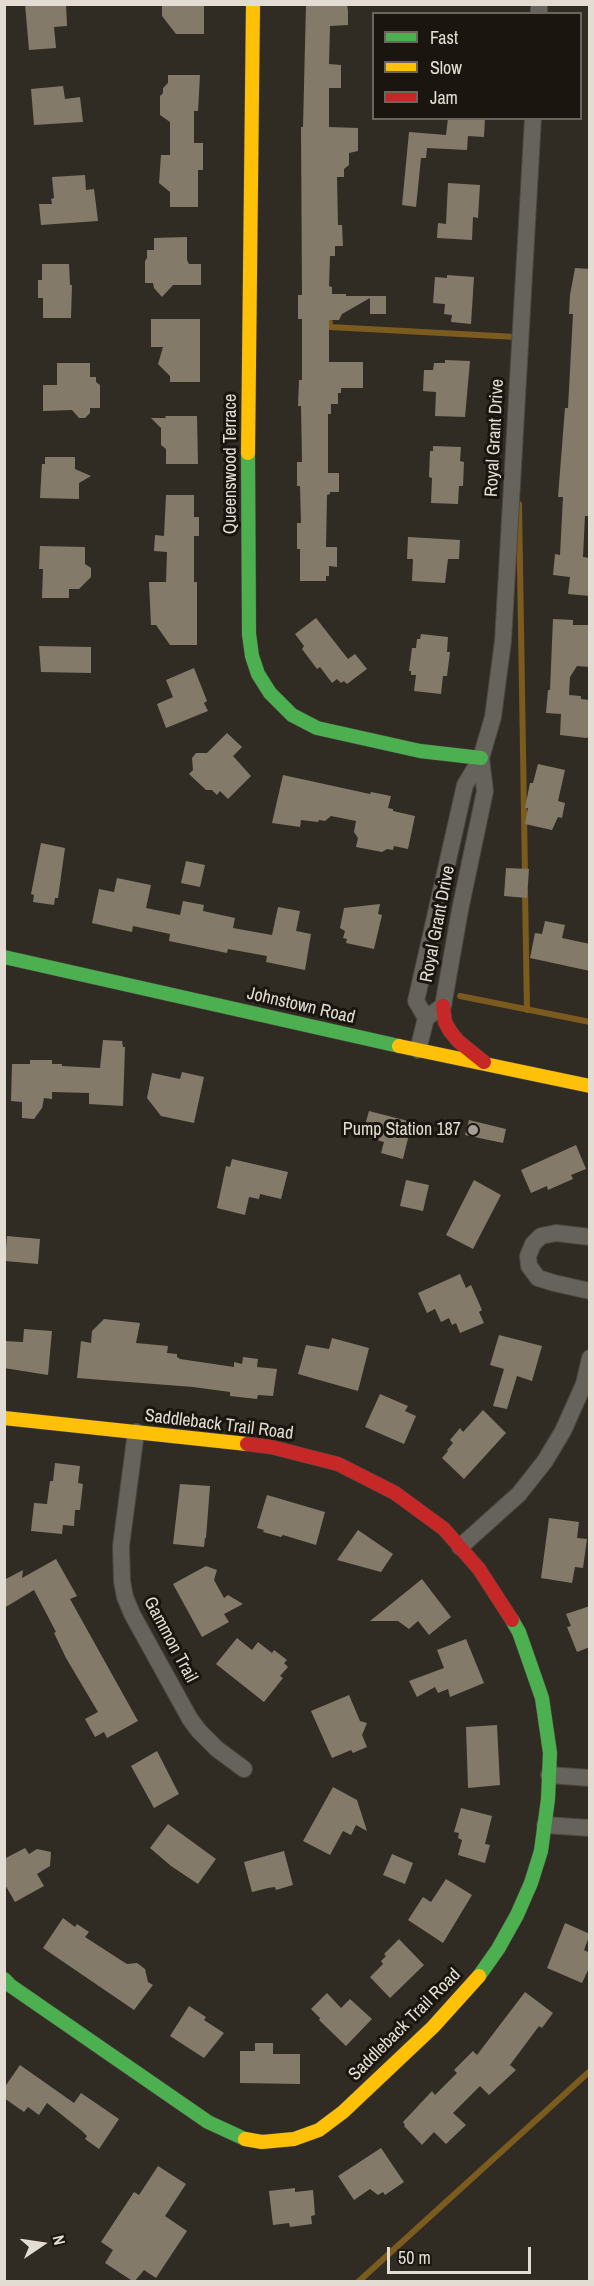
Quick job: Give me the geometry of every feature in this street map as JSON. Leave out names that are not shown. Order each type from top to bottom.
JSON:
[{"type":"street","name":"Queenswood Terrace","points":[[253,4],[248,490],[249,634],[252,656],[258,674],[270,693],[292,715],[317,728],[420,751],[481,758]]},
{"type":"street","name":"Royal Grant Drive","points":[[426,1018],[416,1001],[465,785],[481,758],[494,717],[503,642],[533,120]]},
{"type":"street","name":"Royal Grant Drive","points":[[418,1050],[426,1018],[443,1006],[484,791],[481,758]]},
{"type":"street","name":"Johnstown Road","points":[[4,957],[418,1050],[590,1086]]},
{"type":"street","points":[[443,1006],[445,1022],[458,1041],[488,1065]]},
{"type":"street","points":[[590,1238],[556,1233],[542,1236],[533,1244],[528,1256],[529,1266],[538,1278],[554,1284],[590,1291]]},
{"type":"street","points":[[460,1547],[519,1494],[545,1461],[563,1431],[587,1379],[590,1358]]},
{"type":"street","name":"Saddleback Trail Road","points":[[4,1418],[271,1447],[338,1464],[395,1493],[444,1529],[480,1569],[504,1603],[519,1632],[542,1698],[548,1733],[549,1775],[541,1851],[518,1915],[498,1949],[477,1979],[433,2027],[343,2112],[319,2130],[294,2139],[262,2142],[246,2140],[228,2133],[208,2122],[4,1980]]},
{"type":"street","name":"Gammon Trail","points":[[136,1432],[122,1545],[122,1581],[125,1597],[132,1614],[190,1719],[217,1749],[244,1769]]},
{"type":"street","points":[[549,1775],[590,1778]]},
{"type":"street","points":[[545,1825],[590,1828]]},
{"type":"building","points":[[25,4],[66,4],[67,26],[54,27],[56,48],[29,50]]},
{"type":"building","points":[[162,4],[204,4],[204,34],[176,34],[162,16]]},
{"type":"building","points":[[306,4],[347,4],[348,25],[330,26],[329,64],[341,65],[341,88],[329,88],[329,127],[358,128],[358,151],[349,153],[349,165],[344,169],[344,177],[337,177],[338,225],[342,225],[343,246],[335,246],[335,256],[330,256],[329,286],[332,287],[332,294],[386,296],[386,314],[370,314],[370,298],[342,314],[339,320],[329,320],[329,362],[363,362],[363,388],[341,388],[341,393],[338,393],[338,404],[331,404],[331,414],[328,414],[328,473],[339,473],[339,492],[330,492],[327,495],[326,547],[337,547],[337,567],[329,566],[329,576],[326,576],[326,581],[300,581],[300,549],[297,549],[297,523],[301,523],[297,462],[302,462],[301,406],[298,406],[299,380],[302,380],[302,319],[298,319],[298,295],[302,295],[301,127],[303,127]]},
{"type":"building","points":[[168,75],[200,75],[198,111],[194,111],[194,143],[203,143],[203,170],[198,170],[198,207],[170,207],[170,192],[159,183],[161,155],[170,155],[170,122],[160,115],[160,96],[168,83]]},
{"type":"building","points":[[63,86],[65,99],[80,97],[83,122],[34,125],[31,89]]},
{"type":"building","points":[[448,120],[485,120],[484,137],[468,136],[467,150],[427,148],[426,158],[421,158],[416,207],[402,205],[409,132],[446,135]]},
{"type":"building","points":[[85,175],[86,190],[94,189],[98,221],[41,225],[39,204],[52,204],[51,199],[54,198],[52,177]]},
{"type":"building","points":[[448,183],[480,185],[478,218],[473,217],[472,240],[437,238],[438,223],[446,224]]},
{"type":"building","points":[[187,237],[187,260],[189,264],[201,264],[201,285],[173,285],[162,297],[154,288],[153,283],[145,283],[147,250],[154,250],[154,238]]},
{"type":"building","points":[[42,264],[69,264],[70,285],[72,285],[71,318],[43,318],[43,298],[38,298],[38,280],[42,280]]},
{"type":"building","points":[[575,268],[590,269],[590,516],[585,516],[583,557],[590,558],[590,596],[568,594],[570,577],[553,575],[555,554],[560,555],[563,497],[558,497],[565,408],[568,408],[573,314],[569,314]]},
{"type":"building","points":[[447,275],[474,277],[471,324],[451,322],[452,315],[444,314],[445,304],[433,303],[435,277],[447,278]]},
{"type":"building","points":[[151,319],[200,319],[200,382],[170,382],[170,376],[158,364],[163,347],[151,347]]},
{"type":"building","points":[[445,360],[470,361],[465,417],[435,416],[436,392],[423,391],[424,370],[433,370],[434,363],[445,363]]},
{"type":"building","points":[[57,363],[90,363],[90,377],[96,377],[96,382],[100,385],[100,408],[90,408],[90,413],[85,418],[79,418],[72,410],[43,411],[43,385],[57,385]]},
{"type":"building","points":[[165,416],[197,416],[198,464],[166,464],[166,449],[161,445],[161,428],[151,418],[166,418]]},
{"type":"building","points":[[433,446],[461,447],[460,461],[464,462],[463,486],[459,486],[458,504],[431,503],[432,478],[429,477],[430,451],[433,451]]},
{"type":"building","points":[[45,457],[75,457],[75,469],[91,476],[79,483],[79,499],[40,498],[42,464],[45,464]]},
{"type":"building","points":[[166,495],[194,495],[194,517],[199,517],[199,536],[194,536],[197,645],[170,645],[156,625],[151,625],[149,582],[166,582],[167,552],[154,551],[155,535],[164,536]]},
{"type":"building","points":[[408,537],[460,540],[459,559],[448,559],[445,583],[412,581],[413,559],[407,559]]},
{"type":"building","points":[[40,546],[85,547],[85,564],[91,568],[91,577],[79,589],[69,589],[69,598],[42,598],[43,569],[39,569]]},
{"type":"building","points":[[316,618],[348,659],[355,654],[367,669],[347,684],[337,679],[332,683],[320,667],[317,669],[302,649],[304,646],[295,634]]},
{"type":"building","points":[[553,619],[573,620],[573,625],[590,625],[590,667],[577,666],[570,677],[569,695],[581,696],[581,699],[590,700],[590,737],[560,735],[561,714],[546,713],[548,690],[550,690]]},
{"type":"building","points":[[421,634],[448,637],[447,652],[450,652],[447,676],[443,676],[441,694],[414,691],[416,675],[411,675],[409,671],[412,648],[416,648],[417,639],[420,639]]},
{"type":"building","points":[[39,646],[91,647],[91,673],[41,672]]},
{"type":"building","points":[[194,668],[207,701],[204,703],[208,711],[166,728],[157,704],[173,697],[166,680]]},
{"type":"building","points":[[227,733],[242,747],[233,756],[251,776],[228,799],[220,791],[217,795],[212,790],[206,790],[189,774],[193,770],[192,758],[196,753],[207,753]]},
{"type":"building","points":[[538,764],[565,770],[558,801],[565,803],[562,818],[558,817],[552,830],[525,824],[528,808],[525,808],[530,783],[533,783]]},
{"type":"building","points":[[283,775],[370,794],[371,792],[391,796],[388,808],[415,816],[408,849],[394,846],[393,850],[387,849],[382,852],[356,847],[358,838],[354,832],[356,821],[331,816],[325,821],[319,820],[318,822],[301,820],[300,827],[272,823]]},
{"type":"building","points":[[41,843],[65,848],[58,898],[55,898],[54,905],[33,902],[34,895],[31,894]]},
{"type":"building","points":[[186,861],[205,865],[200,887],[181,883]]},
{"type":"building","points":[[506,868],[529,869],[527,898],[504,896]]},
{"type":"building","points":[[117,878],[151,885],[146,908],[180,915],[183,901],[204,905],[203,911],[235,918],[233,928],[272,935],[278,907],[300,911],[296,931],[311,934],[305,970],[266,962],[267,956],[228,949],[227,953],[169,941],[170,934],[133,926],[132,932],[92,923],[99,889],[114,892]]},
{"type":"building","points":[[380,904],[378,914],[382,915],[374,949],[346,943],[347,939],[343,938],[345,931],[340,928],[344,908]]},
{"type":"building","points":[[545,921],[565,925],[562,938],[590,944],[590,971],[530,958],[535,933],[542,934]]},
{"type":"building","points":[[103,1040],[122,1041],[125,1047],[123,1106],[89,1104],[89,1093],[52,1092],[52,1099],[44,1098],[42,1108],[34,1119],[22,1118],[22,1102],[11,1101],[12,1064],[30,1064],[30,1060],[52,1060],[52,1064],[62,1064],[62,1066],[100,1068]]},
{"type":"building","points":[[182,1072],[204,1077],[194,1123],[161,1116],[147,1098],[152,1073],[180,1079]]},
{"type":"building","points":[[369,1111],[412,1122],[403,1159],[381,1153],[384,1142],[362,1136]]},
{"type":"building","points":[[469,1120],[506,1129],[503,1143],[465,1135]]},
{"type":"building","points":[[576,1145],[586,1169],[571,1175],[573,1179],[548,1190],[547,1186],[531,1193],[521,1170]]},
{"type":"building","points":[[232,1159],[288,1172],[281,1199],[260,1194],[259,1199],[249,1197],[245,1215],[217,1208],[226,1166],[230,1167]]},
{"type":"building","points":[[406,1180],[429,1185],[423,1211],[400,1206]]},
{"type":"building","points":[[474,1180],[501,1195],[473,1249],[446,1235]]},
{"type":"building","points":[[7,1236],[40,1239],[38,1264],[5,1261]]},
{"type":"building","points":[[460,1274],[466,1288],[471,1285],[482,1310],[479,1312],[484,1323],[460,1333],[456,1323],[452,1325],[449,1318],[441,1322],[435,1309],[427,1313],[418,1293]]},
{"type":"building","points":[[104,1319],[140,1323],[136,1343],[168,1346],[167,1353],[177,1354],[180,1359],[234,1367],[234,1362],[242,1364],[243,1357],[258,1359],[257,1367],[277,1369],[273,1396],[258,1395],[257,1399],[230,1396],[230,1392],[193,1387],[77,1378],[81,1341],[91,1343],[92,1331]]},
{"type":"building","points":[[24,1329],[52,1331],[48,1375],[4,1368],[4,1341],[23,1342]]},
{"type":"building","points":[[499,1335],[542,1346],[532,1381],[517,1376],[507,1409],[493,1406],[504,1369],[490,1365]]},
{"type":"building","points":[[332,1338],[369,1348],[358,1391],[298,1374],[306,1345],[329,1349]]},
{"type":"building","points":[[380,1394],[408,1406],[405,1411],[416,1416],[404,1444],[365,1427]]},
{"type":"building","points":[[483,1410],[506,1433],[464,1479],[442,1458],[453,1443],[450,1440],[460,1428],[463,1432]]},
{"type":"building","points":[[55,1463],[80,1466],[78,1483],[83,1484],[80,1510],[75,1510],[74,1526],[63,1525],[62,1534],[31,1531],[34,1503],[47,1504]]},
{"type":"building","points":[[180,1484],[210,1486],[204,1547],[173,1544]]},
{"type":"building","points":[[267,1495],[325,1512],[316,1545],[283,1535],[281,1537],[263,1532],[264,1530],[257,1528]]},
{"type":"building","points":[[549,1518],[579,1522],[577,1538],[587,1539],[583,1568],[575,1567],[572,1583],[541,1578]]},
{"type":"building","points":[[358,1530],[393,1554],[381,1572],[337,1560]]},
{"type":"building","points":[[56,1559],[77,1596],[70,1599],[138,1721],[107,1738],[104,1732],[95,1737],[85,1719],[98,1712],[66,1658],[54,1633],[56,1632],[34,1590],[4,1608],[4,1580],[23,1570],[22,1578]]},
{"type":"building","points":[[206,1566],[217,1570],[214,1580],[224,1598],[228,1595],[243,1604],[224,1614],[229,1622],[202,1637],[173,1584]]},
{"type":"building","points":[[422,1579],[451,1617],[429,1635],[418,1621],[409,1629],[398,1621],[370,1621]]},
{"type":"building","points":[[590,1606],[590,1647],[577,1652],[567,1627],[571,1626],[566,1614]]},
{"type":"building","points":[[237,1638],[252,1650],[258,1642],[272,1653],[274,1650],[287,1660],[284,1663],[288,1667],[280,1676],[283,1678],[264,1702],[216,1664]]},
{"type":"building","points":[[466,1639],[484,1683],[450,1697],[448,1689],[438,1693],[435,1687],[417,1697],[409,1681],[444,1668],[437,1650]]},
{"type":"building","points":[[349,1695],[360,1721],[367,1723],[362,1735],[367,1747],[353,1753],[351,1750],[332,1758],[311,1711]]},
{"type":"building","points":[[497,1725],[500,1785],[468,1788],[466,1727]]},
{"type":"building","points":[[157,1751],[179,1794],[154,1808],[131,1766]]},
{"type":"building","points":[[333,1787],[357,1800],[367,1831],[356,1825],[351,1835],[343,1831],[330,1855],[303,1841]]},
{"type":"building","points":[[461,1808],[492,1816],[485,1844],[490,1845],[485,1863],[458,1855],[462,1840],[458,1838],[459,1833],[454,1832]]},
{"type":"building","points":[[168,1824],[216,1859],[198,1884],[150,1848]]},
{"type":"building","points":[[25,1848],[29,1854],[37,1849],[51,1852],[50,1866],[37,1874],[44,1886],[15,1902],[4,1883],[4,1859]]},
{"type":"building","points":[[284,1851],[293,1885],[276,1890],[275,1887],[252,1892],[244,1862]]},
{"type":"building","points":[[392,1854],[413,1863],[405,1884],[383,1875]]},
{"type":"building","points":[[446,1879],[472,1895],[443,1943],[408,1920],[423,1897],[431,1902]]},
{"type":"building","points":[[63,1918],[75,1927],[77,1924],[89,1932],[85,1937],[127,1964],[137,1963],[145,1969],[148,1982],[153,1985],[134,2010],[43,1948]]},
{"type":"building","points":[[565,1923],[590,1934],[584,1950],[590,1953],[590,1966],[582,1983],[547,1968]]},
{"type":"building","points":[[399,1939],[424,1965],[390,1998],[370,1977],[383,1964],[381,1961],[386,1956],[384,1954]]},
{"type":"building","points":[[525,1992],[553,2013],[542,2028],[539,2026],[510,2065],[516,2070],[489,2095],[480,2086],[453,2113],[466,2125],[446,2144],[434,2132],[422,2145],[403,2122],[432,2091],[435,2095],[457,2073],[454,2070],[473,2051],[477,2055]]},
{"type":"building","points":[[327,1993],[341,2008],[350,1999],[372,2019],[346,2046],[311,2009]]},
{"type":"building","points":[[189,2006],[206,2017],[204,2020],[224,2033],[204,2058],[170,2036]]},
{"type":"building","points":[[255,2043],[273,2043],[273,2054],[300,2054],[300,2084],[240,2083],[240,2051],[255,2051]]},
{"type":"building","points":[[20,2065],[74,2103],[81,2093],[119,2119],[99,2149],[85,2139],[87,2136],[82,2131],[47,2103],[39,2115],[28,2107],[24,2112],[4,2098],[4,2088]]},
{"type":"building","points":[[381,2148],[404,2182],[385,2195],[383,2192],[378,2195],[370,2189],[354,2200],[338,2176]]},
{"type":"building","points":[[158,2166],[186,2184],[165,2216],[187,2231],[156,2278],[144,2270],[134,2282],[105,2263],[113,2250],[101,2242],[134,2192],[139,2195]]},
{"type":"building","points":[[295,2188],[295,2192],[313,2190],[315,2215],[311,2216],[312,2224],[290,2227],[289,2223],[273,2225],[269,2191]]},
{"type":"waterway","points":[[329,313],[330,327],[516,337]]},
{"type":"waterway","points":[[519,504],[525,875]]},
{"type":"waterway","points":[[525,891],[527,1010]]},
{"type":"waterway","points":[[460,996],[590,1022]]},
{"type":"waterway","points":[[358,2282],[590,2071]]},
{"type":"traffic: fast","points":[[248,453],[249,634],[252,656],[258,674],[270,693],[292,715],[317,728],[420,751],[481,758]]},
{"type":"traffic: fast","points":[[4,957],[399,1046]]},
{"type":"traffic: fast","points":[[479,1976],[498,1949],[531,1883],[541,1851],[548,1799],[550,1753],[542,1698],[519,1632],[512,1620]]},
{"type":"traffic: fast","points":[[4,1979],[208,2122],[245,2139]]},
{"type":"traffic: slow","points":[[248,453],[253,4]]},
{"type":"traffic: slow","points":[[399,1046],[590,1086]]},
{"type":"traffic: slow","points":[[4,1418],[247,1444]]},
{"type":"traffic: slow","points":[[245,2139],[262,2142],[294,2139],[319,2130],[343,2112],[433,2027],[479,1976]]},
{"type":"traffic: jam","points":[[443,1006],[445,1022],[450,1031],[458,1041],[484,1062]]},
{"type":"traffic: jam","points":[[247,1444],[271,1447],[338,1464],[395,1493],[444,1529],[479,1569],[512,1620]]},
{"type":"place","name":"Pump Station 187","points":[[473,1130]]}]
